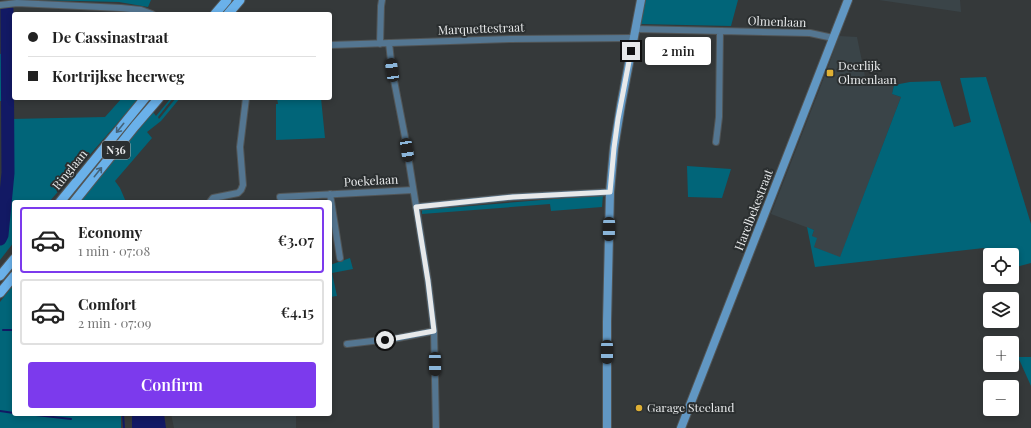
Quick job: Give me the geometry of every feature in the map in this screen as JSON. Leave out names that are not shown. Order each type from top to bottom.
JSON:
[{"type":"main road","points":[[217,12],[227,0]]},
{"type":"main road","points":[[230,12],[240,0]]},
{"type":"main road","name":"Ringlaan","points":[[62,200],[143,100]]},
{"type":"main road","name":"Ringlaan","points":[[76,200],[157,100]]},
{"type":"main road","points":[[0,276],[12,261]]},
{"type":"main road","points":[[0,294],[12,279]]},
{"type":"street","points":[[380,44],[382,0]]},
{"type":"street","points":[[607,428],[607,322],[610,192],[618,119],[641,0]]},
{"type":"street","name":"Harelbekestraat","points":[[681,428],[848,0]]},
{"type":"street","points":[[0,4],[17,3],[121,8],[146,12]]},
{"type":"street","name":"Olmenlaan","points":[[635,29],[810,33],[833,38]]},
{"type":"street","points":[[716,142],[719,118],[720,31]]},
{"type":"street","name":"Marquettestraat","points":[[332,45],[510,39],[633,38]]},
{"type":"street","points":[[388,43],[428,281],[434,331],[436,428]]},
{"type":"street","points":[[211,200],[212,198],[238,193],[243,185],[240,147],[246,100]]},
{"type":"street","name":"Poekelaan","points":[[280,197],[413,190]]},
{"type":"street","points":[[416,207],[513,197],[610,192]]},
{"type":"street","name":"Poekelaan","points":[[330,194],[331,200]]},
{"type":"street","name":"Poekelaan","points":[[332,207],[340,258]]},
{"type":"street","points":[[347,344],[398,338],[434,331]]},
{"type":"shaded area","points":[[40,0],[151,0],[148,7],[119,2]]},
{"type":"shaded area","points":[[645,0],[738,0],[731,26],[640,24]]},
{"type":"shaded area","points":[[879,0],[960,0],[961,12]]},
{"type":"shaded area","points":[[839,36],[857,37],[865,76],[888,85],[894,85],[892,94],[901,97],[840,258],[814,247],[812,236],[814,230],[771,214]]},
{"type":"shaded area","points":[[4,53],[5,101],[0,101],[0,54]]},
{"type":"shaded area","points":[[986,77],[1031,224],[1031,263],[1019,266],[1019,248],[983,248],[815,267],[807,227],[814,230],[812,236],[817,238],[814,247],[840,257],[901,97],[892,94],[894,85],[910,82],[940,81],[954,127],[971,122],[960,78]]},
{"type":"shaded area","points":[[120,100],[137,100],[51,200],[12,200],[12,245],[0,260],[0,243],[4,235],[10,180],[11,119],[105,117]]},
{"type":"shaded area","points":[[169,100],[171,100],[158,117],[159,119],[174,100],[178,100],[161,121],[147,132],[152,138],[115,181],[125,200],[82,200],[153,112],[156,116]]},
{"type":"shaded area","points":[[277,100],[321,100],[325,138],[276,140],[276,104],[278,104]]},
{"type":"shaded area","points":[[687,166],[731,169],[722,198],[688,197]]},
{"type":"shaded area","points":[[603,195],[602,207],[551,211],[550,204],[422,214],[422,210]]},
{"type":"shaded area","points":[[350,258],[353,269],[332,273],[332,264]]},
{"type":"shaded area","points":[[332,273],[337,296],[332,297]]},
{"type":"shaded area","points":[[12,287],[12,416],[121,416],[121,428],[0,428],[0,302]]},
{"type":"shaded area","points":[[1019,357],[1031,357],[1031,386],[1019,359]]},
{"type":"shaded area","points":[[132,416],[164,416],[166,428],[132,428]]},
{"type":"shaded area","points":[[171,416],[296,416],[296,428],[174,428]]},
{"type":"waterway","points":[[0,239],[2,235],[8,173],[7,10]]},
{"type":"waterway","points":[[3,330],[12,330]]},
{"type":"waterway","points":[[0,411],[12,413]]},
{"type":"waterway","points":[[45,416],[71,419]]},
{"type":"waterway","points":[[123,416],[124,428]]},
{"type":"place","name":"Deerlijk Olmenlaan","points":[[830,73]]},
{"type":"place","name":"Garage Steeland","points":[[639,408]]},
{"type":"route","points":[[385,340],[434,331],[428,281],[416,207],[513,197],[610,192],[618,119],[631,51]]}]
